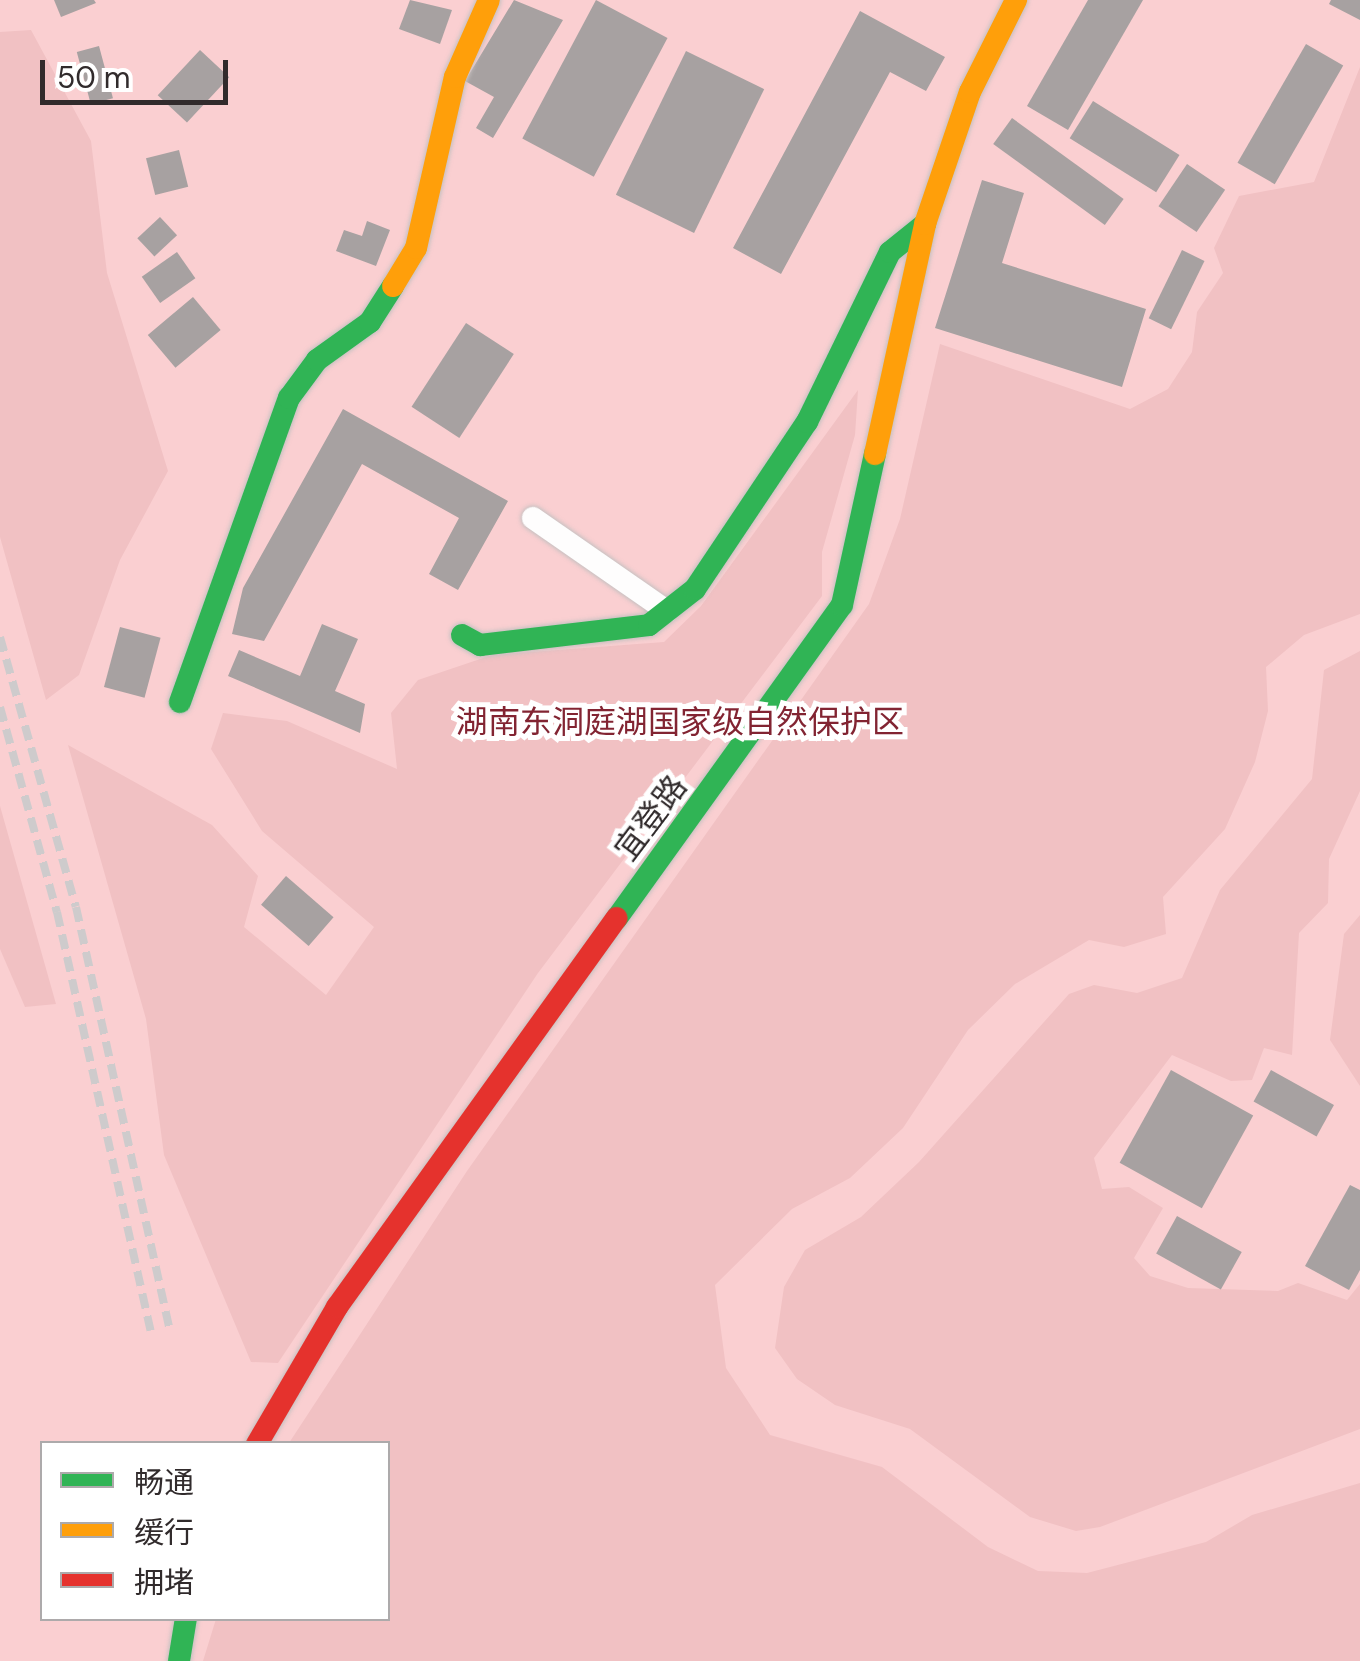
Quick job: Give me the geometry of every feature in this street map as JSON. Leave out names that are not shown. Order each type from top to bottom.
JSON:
[{"type":"street","points":[[180,702],[289,398],[317,360],[370,322],[416,248],[454,76],[489,0]]},
{"type":"street","name":"宜登路","points":[[259,1441],[337,1307],[842,606],[925,224],[970,92],[1016,0]]},
{"type":"street","points":[[462,634],[480,645],[588,635],[649,625],[667,611],[753,513],[890,252],[925,224]]},
{"type":"street","points":[[533,518],[667,611]]},
{"type":"street","points":[[179,1661],[186,1621]]},
{"type":"green space","name":"湖南东洞庭湖国家级自然保护区","points":[[0,0],[1360,0],[1360,1661],[0,1661]]},
{"type":"green space","points":[[31,30],[91,141],[107,273],[168,471],[120,560],[79,675],[46,700],[0,537],[0,32]]},
{"type":"green space","points":[[1360,67],[1360,614],[1304,635],[1266,667],[1268,711],[1255,762],[1225,829],[1163,897],[1166,934],[1124,947],[1089,940],[1015,984],[968,1030],[903,1128],[850,1178],[792,1209],[715,1285],[726,1368],[770,1435],[882,1467],[988,1547],[1038,1571],[1087,1573],[1206,1542],[1252,1515],[1360,1483],[1360,1661],[203,1661],[215,1621],[390,1621],[390,1441],[290,1441],[467,1171],[869,604],[900,519],[940,344],[1130,409],[1168,389],[1192,352],[1197,312],[1223,273],[1214,248],[1239,196],[1314,182]]},
{"type":"green space","points":[[858,390],[855,435],[822,552],[822,596],[538,973],[278,1363],[251,1362],[164,1155],[146,1019],[68,745],[212,825],[258,876],[244,927],[326,995],[374,927],[262,831],[211,749],[223,713],[287,721],[397,769],[391,713],[418,680],[492,655],[664,642],[701,606]]},
{"type":"green space","points":[[1360,651],[1360,791],[1329,859],[1328,903],[1299,933],[1292,1055],[1264,1048],[1252,1080],[1231,1081],[1172,1055],[1094,1158],[1102,1189],[1129,1187],[1163,1208],[1134,1258],[1150,1276],[1188,1288],[1278,1291],[1298,1283],[1347,1300],[1360,1284],[1360,1429],[1100,1527],[1076,1531],[1030,1517],[910,1429],[835,1405],[797,1379],[775,1348],[784,1287],[805,1250],[861,1217],[919,1162],[1069,994],[1094,985],[1137,993],[1182,978],[1220,890],[1312,779],[1324,670]]},
{"type":"green space","points":[[0,806],[56,1004],[25,1007],[0,949]]},
{"type":"green space","points":[[1360,915],[1360,1086],[1330,1040],[1344,934]]},
{"type":"building","points":[[54,0],[94,0],[96,3],[61,17]]},
{"type":"building","points":[[410,0],[452,10],[440,44],[399,29]]},
{"type":"building","points":[[514,0],[563,20],[493,138],[476,128],[494,97],[465,81]]},
{"type":"building","points":[[596,0],[668,38],[594,177],[522,139]]},
{"type":"building","points":[[1088,0],[1143,0],[1068,130],[1027,106]]},
{"type":"building","points":[[1331,0],[1360,0],[1360,20],[1329,4]]},
{"type":"building","points":[[860,11],[945,57],[926,91],[890,72],[781,274],[733,248]]},
{"type":"building","points":[[1306,44],[1343,66],[1275,184],[1238,163]]},
{"type":"building","points":[[99,46],[113,98],[91,104],[77,52]]},
{"type":"building","points":[[200,50],[229,77],[187,123],[158,95]]},
{"type":"building","points":[[686,51],[764,89],[694,233],[616,195]]},
{"type":"building","points":[[1093,101],[1180,155],[1156,192],[1070,138]]},
{"type":"building","points":[[1012,118],[1124,199],[1105,225],[993,144]]},
{"type":"building","points":[[179,150],[188,187],[155,195],[146,158]]},
{"type":"building","points":[[1187,164],[1225,190],[1197,232],[1158,206]]},
{"type":"building","points":[[982,180],[1024,193],[1002,263],[1146,309],[1122,387],[935,328]]},
{"type":"building","points":[[160,217],[177,235],[154,256],[137,238]]},
{"type":"building","points":[[367,221],[390,230],[376,266],[336,251],[344,230],[362,236]]},
{"type":"building","points":[[1182,250],[1204,261],[1171,329],[1149,318]]},
{"type":"building","points":[[177,252],[195,278],[160,303],[142,277]]},
{"type":"building","points":[[193,297],[221,330],[175,368],[148,335]]},
{"type":"building","points":[[466,323],[514,354],[459,438],[412,407]]},
{"type":"building","points":[[343,409],[508,501],[458,590],[429,574],[459,518],[362,464],[264,641],[232,634],[243,588]]},
{"type":"building","points":[[322,624],[358,639],[335,691],[365,704],[360,733],[228,676],[239,650],[300,676]]},
{"type":"building","points":[[120,627],[161,638],[145,698],[104,687]]},
{"type":"building","points":[[286,876],[334,917],[309,946],[261,905]]},
{"type":"building","points":[[1171,1070],[1253,1116],[1202,1208],[1120,1163]]},
{"type":"building","points":[[1271,1070],[1334,1105],[1317,1136],[1254,1101]]},
{"type":"building","points":[[1350,1185],[1360,1190],[1360,1270],[1349,1290],[1305,1266]]},
{"type":"building","points":[[1177,1216],[1242,1252],[1221,1289],[1156,1254]]},
{"type":"railway","points":[[0,637],[76,907],[169,1327]]},
{"type":"railway","points":[[0,707],[57,912],[151,1331]]},
{"type":"traffic: fast","points":[[462,635],[480,645],[649,625],[695,589],[807,422],[890,252],[925,224]]},
{"type":"traffic: fast","points":[[180,702],[289,398],[317,360],[370,322],[393,286]]},
{"type":"traffic: fast","points":[[617,918],[842,605],[875,454]]},
{"type":"traffic: fast","points":[[179,1661],[186,1621]]},
{"type":"traffic: slow","points":[[393,286],[416,248],[455,77],[489,0]]},
{"type":"traffic: slow","points":[[875,454],[925,224],[970,92],[1016,0]]},
{"type":"traffic: jam","points":[[259,1441],[337,1307],[617,918]]}]
